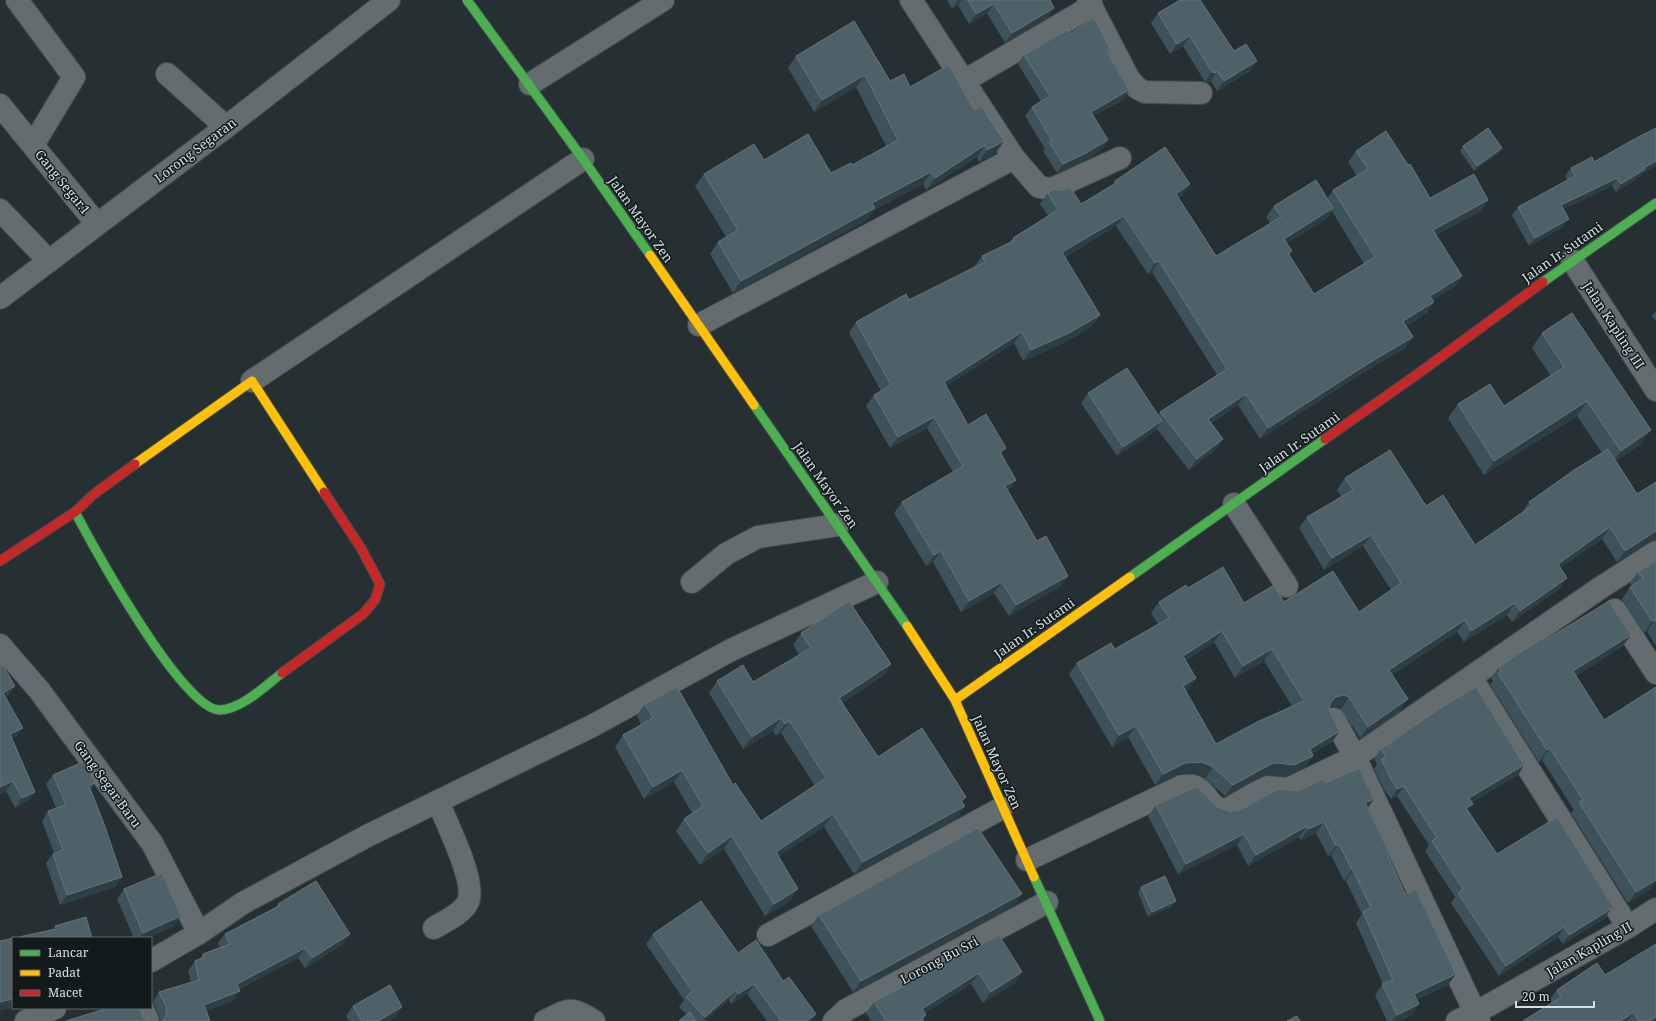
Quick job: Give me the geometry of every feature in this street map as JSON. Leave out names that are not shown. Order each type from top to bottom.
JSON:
[{"type":"street","name":"Gang Segar.1","points":[[17,0],[74,77],[33,145],[97,224]]},
{"type":"street","name":"Lorong Segaran","points":[[0,298],[226,127],[389,0]]},
{"type":"street","name":"Jalan Mayor Zen","points":[[467,0],[530,84],[699,325],[877,582],[955,700],[1002,808],[1100,1021]]},
{"type":"street","points":[[530,84],[663,0]]},
{"type":"street","points":[[911,0],[1014,158],[1039,188],[1052,189],[1120,158]]},
{"type":"street","points":[[964,81],[1090,3],[1129,79],[1137,88],[1145,92],[1201,93]]},
{"type":"street","points":[[167,74],[226,127]]},
{"type":"street","points":[[0,105],[33,145]]},
{"type":"street","points":[[699,325],[1014,158]]},
{"type":"street","points":[[0,561],[75,512],[94,494],[252,381],[583,159]]},
{"type":"street","name":"Jalan Ir. Sutami","points":[[955,700],[1418,373],[1572,260],[1656,203]]},
{"type":"street","points":[[0,210],[49,261]]},
{"type":"street","name":"Jalan Kapling III","points":[[1572,260],[1656,390]]},
{"type":"street","points":[[75,512],[102,563],[170,668],[205,705],[219,710],[236,707],[363,614],[375,600],[380,584],[361,548],[252,381]]},
{"type":"street","points":[[1234,504],[1287,586]]},
{"type":"street","points":[[692,582],[726,554],[758,538],[838,525]]},
{"type":"street","points":[[1027,860],[1182,786],[1190,784],[1197,786],[1220,810],[1228,810],[1268,787],[1288,789],[1355,757],[1600,588],[1656,552]]},
{"type":"street","points":[[152,960],[199,933],[243,903],[369,835],[592,726],[731,650],[877,582]]},
{"type":"street","points":[[1600,588],[1656,672]]},
{"type":"street","name":"Gang Segar Baru","points":[[2,651],[39,690],[152,843],[199,933]]},
{"type":"street","points":[[1471,677],[1628,927]]},
{"type":"street","points":[[1334,719],[1355,757],[1470,1018]]},
{"type":"street","points":[[434,928],[460,912],[468,901],[470,886],[465,868],[438,802]]},
{"type":"street","points":[[768,935],[1002,808]]},
{"type":"street","name":"Lorong Bu Sri","points":[[834,1021],[846,1010],[1046,902]]},
{"type":"street","name":"Jalan Kapling II","points":[[1470,1018],[1628,927],[1656,909]]},
{"type":"street","points":[[26,1021],[53,1009]]},
{"type":"street","points":[[142,1009],[148,1021]]},
{"type":"street","points":[[545,1021],[564,1011],[573,1010],[594,1021]]},
{"type":"building","points":[[968,0],[1050,0],[1054,8],[1012,33],[994,4],[976,14]]},
{"type":"building","points":[[1180,0],[1200,0],[1234,51],[1246,44],[1257,61],[1224,81],[1217,71],[1215,73],[1212,72],[1190,36],[1177,44],[1158,13]]},
{"type":"building","points":[[1094,18],[1110,48],[1106,50],[1129,90],[1091,112],[1108,140],[1063,164],[1049,142],[1052,141],[1032,107],[1050,96],[1024,55],[1067,30],[1070,34]]},
{"type":"building","points":[[854,21],[890,81],[904,74],[910,87],[949,65],[974,110],[981,106],[1004,141],[987,150],[985,145],[935,178],[931,172],[872,203],[875,208],[741,281],[718,242],[738,230],[704,174],[754,144],[764,160],[808,134],[831,173],[851,163],[852,165],[898,140],[865,75],[822,100],[796,56]]},
{"type":"building","points":[[1488,128],[1502,148],[1477,166],[1463,146]]},
{"type":"building","points":[[1656,128],[1656,161],[1621,184],[1617,178],[1561,205],[1569,219],[1535,238],[1518,207],[1575,176],[1571,168],[1592,157],[1594,162]]},
{"type":"building","points":[[1386,131],[1408,165],[1410,164],[1430,198],[1474,174],[1488,200],[1433,230],[1462,276],[1430,296],[1434,302],[1403,321],[1413,337],[1369,363],[1268,428],[1246,394],[1208,419],[1223,439],[1197,459],[1160,412],[1227,369],[1159,261],[1155,263],[1124,216],[1062,252],[1100,315],[1071,332],[1031,350],[1022,332],[944,382],[968,425],[986,414],[1006,448],[1000,452],[1016,480],[1005,486],[1037,541],[1046,536],[1068,576],[1016,605],[1002,582],[969,601],[941,551],[934,555],[902,502],[963,466],[934,417],[898,437],[874,395],[891,385],[856,322],[906,294],[909,300],[985,262],[982,256],[1015,240],[1013,238],[1058,210],[1048,193],[1053,190],[1064,190],[1070,187],[1081,204],[1116,183],[1115,181],[1165,147],[1190,184],[1176,194],[1216,256],[1281,217],[1274,206],[1316,180],[1333,208],[1284,239],[1292,251],[1288,253],[1314,294],[1375,257],[1333,190],[1368,169],[1356,151]]},
{"type":"building","points":[[1572,313],[1651,430],[1621,451],[1587,401],[1494,461],[1458,404],[1490,384],[1504,406],[1564,367],[1542,333]]},
{"type":"building","points":[[1127,368],[1162,421],[1123,447],[1088,393]]},
{"type":"building","points":[[1608,449],[1637,494],[1656,482],[1656,531],[1625,551],[1610,527],[1558,564],[1567,578],[1520,611],[1515,603],[1471,631],[1465,620],[1389,670],[1408,699],[1368,727],[1349,697],[1343,695],[1336,697],[1331,702],[1329,708],[1340,731],[1310,749],[1313,756],[1294,765],[1277,763],[1271,764],[1233,785],[1213,767],[1202,762],[1185,763],[1163,774],[1136,726],[1119,735],[1077,663],[1111,643],[1115,649],[1169,618],[1159,602],[1186,585],[1188,588],[1223,567],[1244,603],[1274,585],[1284,602],[1333,571],[1359,612],[1401,583],[1371,535],[1332,558],[1307,517],[1353,490],[1345,478],[1390,450],[1426,506],[1443,495],[1475,545],[1532,506],[1529,502],[1574,470]],"holes":[[[1222,631],[1243,666],[1272,649],[1304,701],[1257,722],[1216,744],[1183,686],[1196,678],[1183,656]]]},
{"type":"building","points":[[1656,561],[1656,622],[1655,620],[1652,621],[1630,587],[1643,579],[1638,572]]},
{"type":"building","points":[[849,601],[891,664],[839,698],[878,757],[922,728],[966,797],[961,801],[965,806],[863,862],[833,814],[776,852],[798,889],[774,904],[732,836],[708,853],[684,819],[703,806],[682,770],[653,787],[623,735],[653,718],[645,704],[677,687],[733,785],[735,783],[761,821],[826,778],[790,721],[785,724],[781,718],[752,737],[717,681],[743,665],[753,682],[811,648],[801,633]]},
{"type":"building","points":[[1609,601],[1631,635],[1573,671],[1604,720],[1656,687],[1656,880],[1636,892],[1579,802],[1583,800],[1550,748],[1547,750],[1498,673],[1501,671],[1499,667],[1524,650],[1543,638],[1544,641]]},
{"type":"building","points":[[0,661],[15,686],[3,693],[23,728],[10,734],[35,792],[22,798],[13,781],[0,787]]},
{"type":"building","points":[[1476,687],[1524,765],[1469,798],[1473,804],[1466,808],[1497,854],[1557,817],[1613,906],[1610,908],[1611,909],[1569,935],[1564,927],[1506,966],[1458,893],[1463,889],[1432,841],[1437,838],[1404,786],[1397,789],[1381,759],[1386,757],[1381,749],[1442,707]]},
{"type":"building","points":[[85,761],[95,783],[89,786],[103,821],[122,877],[67,895],[53,854],[63,850],[48,811],[66,805],[53,775]]},
{"type":"building","points":[[1359,768],[1374,799],[1365,803],[1389,852],[1387,854],[1405,894],[1416,889],[1456,974],[1414,994],[1419,1004],[1397,1015],[1382,984],[1393,980],[1363,912],[1371,908],[1339,844],[1336,846],[1324,822],[1308,829],[1307,826],[1256,855],[1244,834],[1186,864],[1156,805],[1196,787],[1201,790],[1217,807],[1228,811],[1236,811],[1278,789],[1294,791],[1301,790],[1323,779],[1325,783]]},
{"type":"building","points":[[978,828],[1022,894],[861,981],[819,915]]},
{"type":"building","points":[[162,873],[181,916],[143,933],[124,889]]},
{"type":"building","points":[[1165,876],[1176,901],[1152,912],[1141,887]]},
{"type":"building","points":[[316,881],[350,934],[312,958],[305,948],[237,984],[240,991],[204,1005],[210,1021],[162,1021],[167,1012],[166,1006],[159,992],[199,980],[195,961],[204,957],[203,954],[230,944],[225,934],[279,906],[278,904]]},
{"type":"building","points":[[701,901],[738,953],[756,940],[783,981],[789,977],[816,1014],[807,1021],[781,1021],[754,984],[738,994],[736,990],[705,1017],[686,997],[692,991],[653,934]]},
{"type":"building","points":[[86,917],[92,937],[19,937],[56,929],[55,926]]},
{"type":"building","points":[[999,935],[1022,972],[991,992],[979,973],[922,1009],[926,1015],[922,1018],[924,1021],[886,1021],[874,1002]]},
{"type":"building","points":[[12,938],[12,999],[0,1002],[0,941]]},
{"type":"building","points":[[1656,944],[1656,1017],[1649,1021],[1639,1021],[1634,1012],[1621,1021],[1523,1021],[1561,997],[1557,990],[1597,963],[1605,975]]},
{"type":"building","points":[[390,985],[402,1007],[378,1021],[362,1021],[353,1006]]},
{"type":"building","points":[[105,1009],[140,1009],[143,1017],[147,1021],[66,1021]]},
{"type":"building","points":[[690,1012],[696,1021],[679,1021]]},
{"type":"building","points":[[1297,1016],[1300,1021],[1287,1021]]},
{"type":"traffic: fast","points":[[467,0],[583,159],[650,255]]},
{"type":"traffic: fast","points":[[1543,282],[1656,203]]},
{"type":"traffic: fast","points":[[754,405],[907,626]]},
{"type":"traffic: fast","points":[[1130,577],[1325,439]]},
{"type":"traffic: fast","points":[[75,512],[140,624],[184,684],[204,703],[220,710],[237,706],[253,696],[282,673]]},
{"type":"traffic: fast","points":[[1034,877],[1100,1021]]},
{"type":"traffic: slow","points":[[650,255],[754,405]]},
{"type":"traffic: slow","points":[[135,464],[252,381],[324,492]]},
{"type":"traffic: slow","points":[[955,700],[1130,577]]},
{"type":"traffic: slow","points":[[907,626],[955,700],[1034,877]]},
{"type":"traffic: jam","points":[[1325,439],[1419,373],[1543,282]]},
{"type":"traffic: jam","points":[[0,561],[75,512],[94,494],[135,464]]},
{"type":"traffic: jam","points":[[282,673],[363,614],[375,600],[380,584],[361,548],[324,492]]}]
